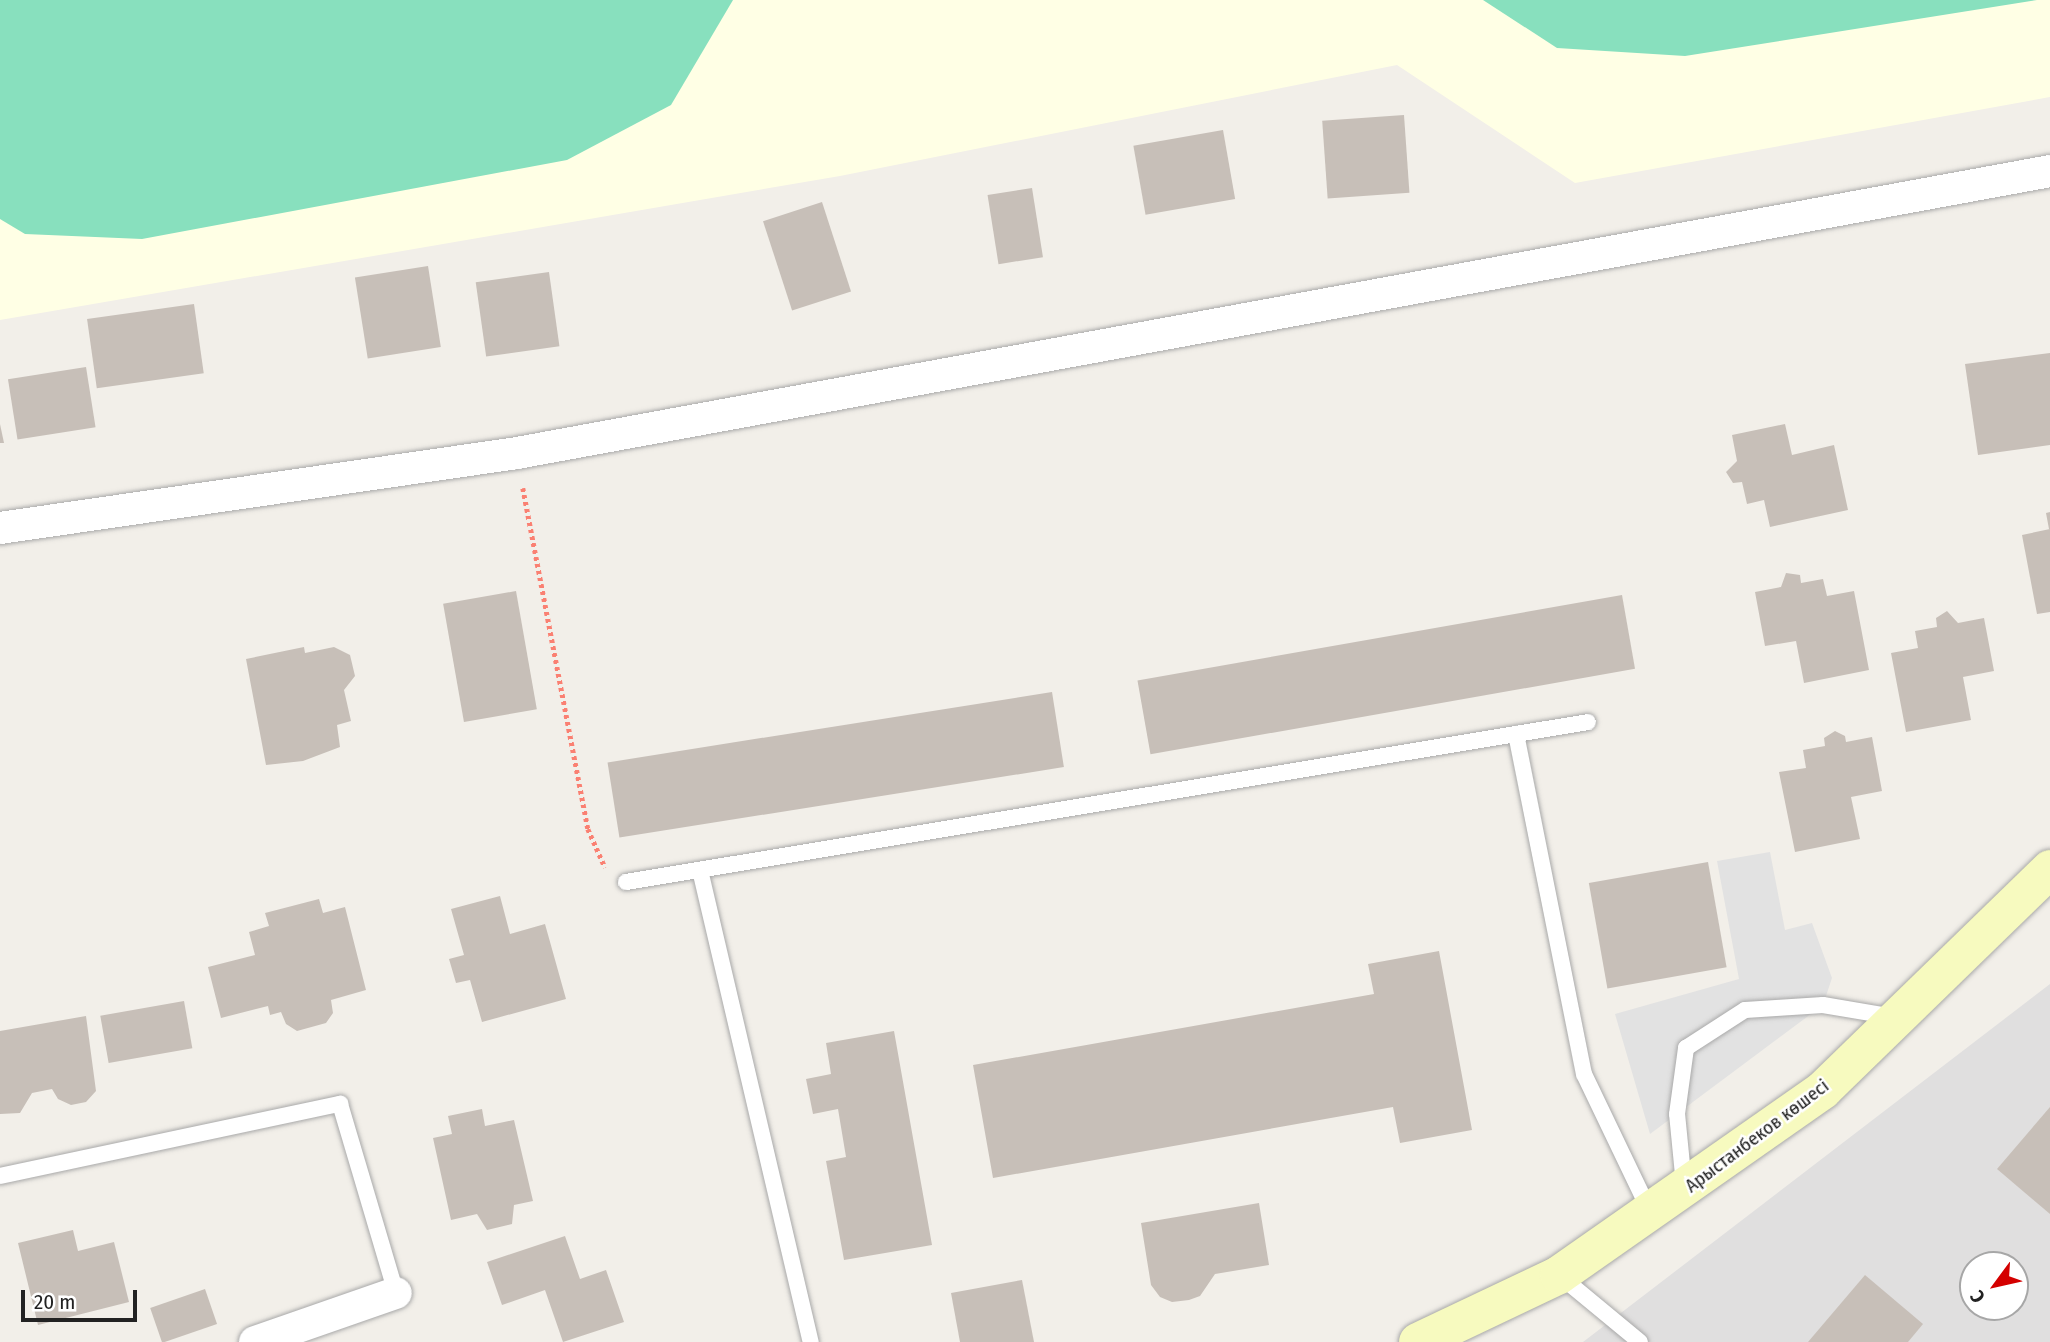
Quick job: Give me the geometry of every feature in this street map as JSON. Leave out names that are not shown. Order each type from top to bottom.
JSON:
[{"type":"street","points":[[0,528],[517,453],[2050,172]]},
{"type":"street","name":"Арыстанбеков көшесі","points":[[1418,1342],[1559,1275],[1684,1191],[1823,1090],[2050,869]]},
{"type":"street","points":[[255,1342],[396,1293]]},
{"type":"lane","points":[[626,882],[1588,722]]},
{"type":"lane","points":[[1516,734],[1584,1074],[1651,1214]]},
{"type":"lane","points":[[701,870],[811,1342]]},
{"type":"lane","points":[[1684,1191],[1677,1114],[1686,1048],[1745,1010],[1823,1005],[1898,1017]]},
{"type":"lane","points":[[0,1177],[340,1104],[396,1293]]},
{"type":"lane","points":[[1559,1275],[1640,1342]]},
{"type":"path","points":[[517,453],[588,829],[601,864],[626,882]]},
{"type":"shaded area","points":[[0,0],[2050,0],[2050,97],[1575,183],[1397,65],[840,176],[0,320]]},
{"type":"shaded area","points":[[1770,852],[1785,930],[1812,923],[1832,978],[1823,1005],[1650,1134],[1615,1014],[1739,979],[1717,861]]},
{"type":"shaded area","points":[[2050,984],[2050,1342],[1583,1342]]},
{"type":"green space","points":[[0,0],[733,0],[671,105],[567,160],[142,239],[25,234],[0,219]]},
{"type":"green space","points":[[1483,0],[2037,0],[1685,56],[1557,48]]},
{"type":"building","points":[[1404,115],[1409,193],[1328,199],[1322,121]]},
{"type":"building","points":[[1223,130],[1235,199],[1146,215],[1133,146]]},
{"type":"building","points":[[1032,188],[1043,257],[999,264],[988,195]]},
{"type":"building","points":[[822,202],[851,291],[792,311],[763,221]]},
{"type":"building","points":[[428,266],[441,347],[368,359],[355,278]]},
{"type":"building","points":[[549,272],[559,346],[486,357],[476,282]]},
{"type":"building","points":[[194,304],[204,373],[97,388],[87,319]]},
{"type":"building","points":[[2050,353],[2050,445],[1978,455],[1965,364]]},
{"type":"building","points":[[86,367],[96,427],[18,440],[8,379]]},
{"type":"building","points":[[0,424],[4,443],[0,443]]},
{"type":"building","points":[[1785,424],[1792,455],[1834,445],[1848,510],[1770,527],[1764,500],[1747,504],[1742,482],[1733,483],[1726,472],[1737,461],[1732,435]]},
{"type":"building","points":[[2050,512],[2050,529],[2049,529],[2046,513]]},
{"type":"building","points":[[2050,529],[2050,612],[2037,614],[2022,535]]},
{"type":"building","points":[[1786,573],[1800,575],[1801,583],[1823,579],[1827,596],[1854,591],[1869,670],[1804,683],[1796,641],[1765,646],[1755,592],[1781,587]]},
{"type":"building","points":[[516,591],[537,709],[464,722],[443,604]]},
{"type":"building","points":[[1622,595],[1635,669],[1150,754],[1137,680]]},
{"type":"building","points":[[1947,611],[1958,623],[1984,618],[1994,671],[1963,677],[1971,720],[1906,732],[1891,653],[1918,648],[1915,631],[1937,627],[1936,618]]},
{"type":"building","points":[[304,647],[305,653],[334,647],[350,655],[355,676],[344,690],[351,721],[337,725],[340,747],[303,761],[266,765],[246,659]]},
{"type":"building","points":[[1052,692],[1064,767],[619,837],[608,762]]},
{"type":"building","points":[[1835,731],[1845,736],[1846,742],[1872,737],[1882,791],[1851,797],[1860,839],[1795,852],[1779,772],[1806,768],[1803,750],[1825,746],[1824,738]]},
{"type":"building","points":[[1708,862],[1727,967],[1607,988],[1589,883]]},
{"type":"building","points":[[500,896],[510,934],[545,924],[566,999],[482,1022],[470,980],[456,983],[449,959],[464,955],[451,909]]},
{"type":"building","points":[[319,899],[323,913],[345,907],[366,990],[331,1000],[333,1013],[326,1023],[297,1031],[286,1024],[281,1012],[270,1015],[268,1006],[221,1018],[208,967],[255,955],[249,932],[269,926],[265,913]]},
{"type":"building","points":[[1439,951],[1472,1130],[1400,1143],[1393,1107],[993,1178],[973,1065],[1374,994],[1368,964]]},
{"type":"building","points":[[184,1001],[192,1048],[109,1063],[100,1016]]},
{"type":"building","points":[[86,1016],[96,1091],[86,1102],[71,1105],[58,1099],[52,1089],[32,1093],[20,1113],[0,1114],[0,1031]]},
{"type":"building","points":[[894,1031],[932,1245],[844,1260],[826,1161],[846,1157],[838,1109],[813,1114],[806,1079],[831,1074],[826,1043]]},
{"type":"building","points":[[2050,1107],[2050,1214],[1997,1169]]},
{"type":"building","points":[[482,1109],[485,1126],[514,1120],[533,1201],[514,1205],[512,1224],[487,1230],[477,1214],[451,1220],[433,1138],[452,1134],[448,1116]]},
{"type":"building","points":[[1259,1203],[1269,1265],[1215,1274],[1200,1296],[1189,1300],[1172,1302],[1160,1297],[1151,1285],[1141,1223]]},
{"type":"building","points":[[73,1230],[78,1251],[114,1242],[129,1302],[38,1325],[18,1243]]},
{"type":"building","points":[[565,1236],[580,1279],[606,1270],[624,1322],[563,1342],[545,1290],[502,1305],[487,1262]]},
{"type":"building","points":[[1865,1275],[1923,1324],[1908,1342],[1808,1342]]},
{"type":"building","points":[[1022,1280],[1034,1342],[960,1342],[951,1293]]},
{"type":"building","points":[[205,1289],[217,1324],[162,1342],[150,1308]]}]
